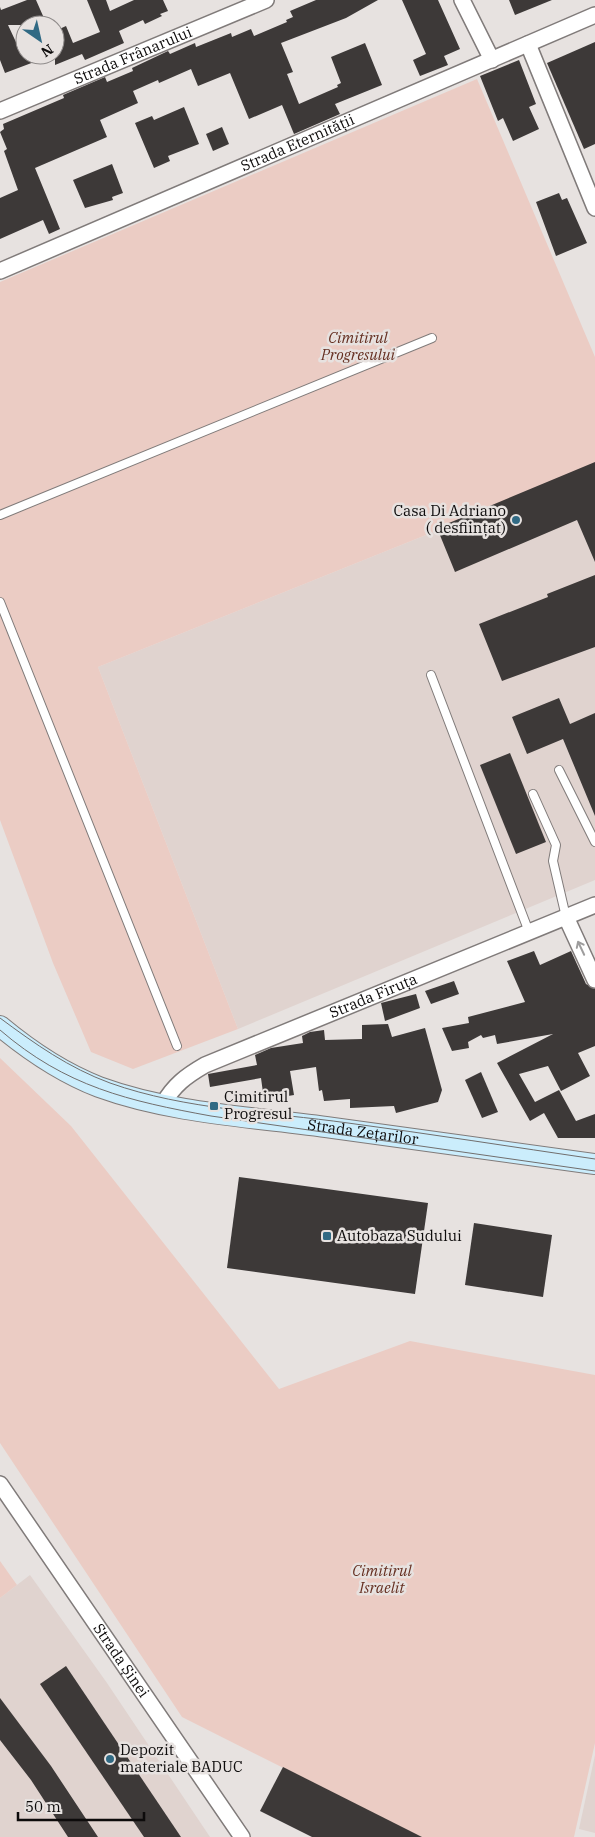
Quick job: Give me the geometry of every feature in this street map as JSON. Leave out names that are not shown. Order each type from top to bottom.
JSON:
[{"type":"main road","name":"Strada Zețarilor","points":[[0,1026],[42,1058],[79,1078],[118,1093],[163,1104],[595,1164]]},
{"type":"street","name":"Strada Frânarului","points":[[0,111],[266,0]]},
{"type":"street","points":[[462,0],[492,60]]},
{"type":"street","name":"Strada Eternității","points":[[0,271],[595,15]]},
{"type":"street","points":[[528,44],[595,208]]},
{"type":"street","name":"Strada Firuța","points":[[163,1104],[174,1086],[205,1065],[595,905]]},
{"type":"street","points":[[566,917],[595,980]]},
{"type":"street","name":"Strada Șinei","points":[[0,1484],[242,1837]]},
{"type":"lane","points":[[0,515],[432,338]]},
{"type":"lane","points":[[0,602],[177,1046]]},
{"type":"lane","points":[[430,676],[529,932]]},
{"type":"lane","points":[[559,770],[595,842]]},
{"type":"lane","points":[[533,794],[556,845],[553,861],[566,917]]},
{"type":"shaded area","points":[[595,467],[595,880],[238,1029],[98,667]]},
{"type":"shaded area","points":[[30,1575],[107,1683],[210,1837],[0,1837],[0,1598]]},
{"type":"shaded area","points":[[595,1755],[595,1833],[579,1829]]},
{"type":"green space","name":"Cimitirul Progresului","points":[[477,79],[595,357],[595,467],[98,667],[238,1029],[133,1069],[91,1052],[53,963],[0,820],[0,282]]},
{"type":"green space","name":"Cimitirul Israelit","points":[[0,1058],[71,1126],[279,1389],[410,1341],[595,1375],[595,1743],[574,1837],[421,1837],[182,1717],[0,1443]]},
{"type":"green space","points":[[0,1561],[17,1585],[0,1598]]},
{"type":"building","points":[[27,0],[36,0],[43,15],[15,15],[15,25],[8,25],[15,40],[15,65],[26,65],[5,73],[0,60],[0,7],[1,10]]},
{"type":"building","points":[[87,0],[106,0],[110,11],[134,0],[163,0],[168,11],[145,24],[143,20],[119,31],[124,43],[85,60],[82,54],[65,61],[65,26],[73,43],[100,32]]},
{"type":"building","points":[[316,0],[378,0],[346,18],[281,43],[293,72],[287,74],[299,104],[338,87],[337,85],[341,83],[331,57],[365,43],[382,85],[335,104],[340,114],[294,134],[282,105],[249,119],[230,73],[198,86],[191,69],[159,83],[158,80],[133,91],[138,103],[100,120],[107,137],[35,168],[60,229],[49,234],[43,220],[0,239],[0,198],[18,190],[4,151],[7,149],[0,132],[4,129],[3,124],[64,98],[63,95],[105,77],[107,82],[133,71],[132,68],[168,51],[170,54],[195,43],[196,47],[231,33],[232,37],[251,29],[254,36],[287,22],[286,20],[293,17],[290,11]]},
{"type":"building","points":[[402,0],[438,0],[460,49],[444,56],[448,65],[420,76],[413,60],[426,54]]},
{"type":"building","points":[[509,0],[552,0],[515,15]]},
{"type":"building","points":[[595,42],[595,144],[584,149],[547,63]]},
{"type":"building","points":[[519,60],[536,104],[529,107],[539,129],[513,141],[503,118],[498,121],[480,76]]},
{"type":"building","points":[[184,107],[199,144],[168,156],[170,161],[154,168],[135,123],[152,116],[154,120]]},
{"type":"building","points":[[222,127],[229,144],[213,151],[206,134]]},
{"type":"building","points":[[112,164],[123,193],[112,197],[113,200],[85,208],[73,180]]},
{"type":"building","points":[[559,193],[562,200],[567,198],[587,243],[556,256],[536,202]]},
{"type":"building","name":"Casa Di Adriano ( desființat)","points":[[595,462],[595,562],[577,520],[455,572],[437,528]]},
{"type":"building","points":[[595,575],[595,647],[502,681],[479,624],[548,597],[547,594]]},
{"type":"building","points":[[559,698],[570,724],[595,713],[595,816],[563,739],[527,754],[512,717]]},
{"type":"building","points":[[510,753],[546,842],[516,854],[480,765]]},
{"type":"building","points":[[534,951],[540,965],[571,951],[586,984],[595,989],[595,1046],[578,1053],[590,1076],[561,1091],[548,1066],[519,1074],[535,1102],[559,1090],[576,1121],[595,1114],[595,1138],[558,1138],[544,1113],[530,1121],[497,1063],[553,1034],[497,1044],[495,1035],[483,1038],[481,1035],[468,1042],[469,1048],[452,1051],[442,1028],[469,1023],[468,1017],[525,1002],[507,961]]},
{"type":"building","points":[[454,981],[459,994],[431,1004],[425,991]]},
{"type":"building","points":[[416,994],[420,1008],[385,1021],[381,1003]]},
{"type":"building","points":[[388,1024],[392,1037],[425,1028],[442,1090],[438,1102],[396,1113],[394,1106],[350,1108],[350,1099],[324,1101],[322,1090],[319,1091],[316,1067],[290,1071],[294,1095],[264,1100],[261,1078],[210,1087],[208,1074],[257,1065],[255,1055],[271,1048],[303,1043],[302,1036],[310,1032],[324,1030],[325,1040],[362,1039],[362,1025]]},
{"type":"building","points":[[481,1072],[498,1112],[482,1118],[465,1080]]},
{"type":"building","name":"Autobaza Sudului","points":[[239,1177],[428,1203],[415,1294],[227,1268]]},
{"type":"building","name":"Autobaza Sudului","points":[[474,1223],[552,1235],[543,1297],[465,1285]]},
{"type":"building","name":"Depozit materiale BADUC","points":[[66,1666],[181,1837],[144,1837],[40,1684]]},
{"type":"building","points":[[0,1698],[51,1766],[98,1837],[68,1837],[31,1780],[0,1740]]},
{"type":"building","points":[[283,1767],[422,1837],[312,1837],[260,1811]]},
{"type":"tram line","points":[[0,1018],[39,1046],[80,1070],[110,1083],[168,1099],[198,1105],[379,1127],[595,1159]]},
{"type":"tram line","points":[[0,1030],[49,1065],[74,1078],[100,1089],[153,1104],[211,1116],[595,1171]]},
{"type":"place","name":"Casa Di Adriano ( desființat)","points":[[516,520]]},
{"type":"place","name":"Cimitirul Progresul","points":[[214,1106]]},
{"type":"place","name":"Autobaza Sudului","points":[[327,1236]]},
{"type":"place","name":"Depozit materiale BADUC","points":[[110,1759]]}]
